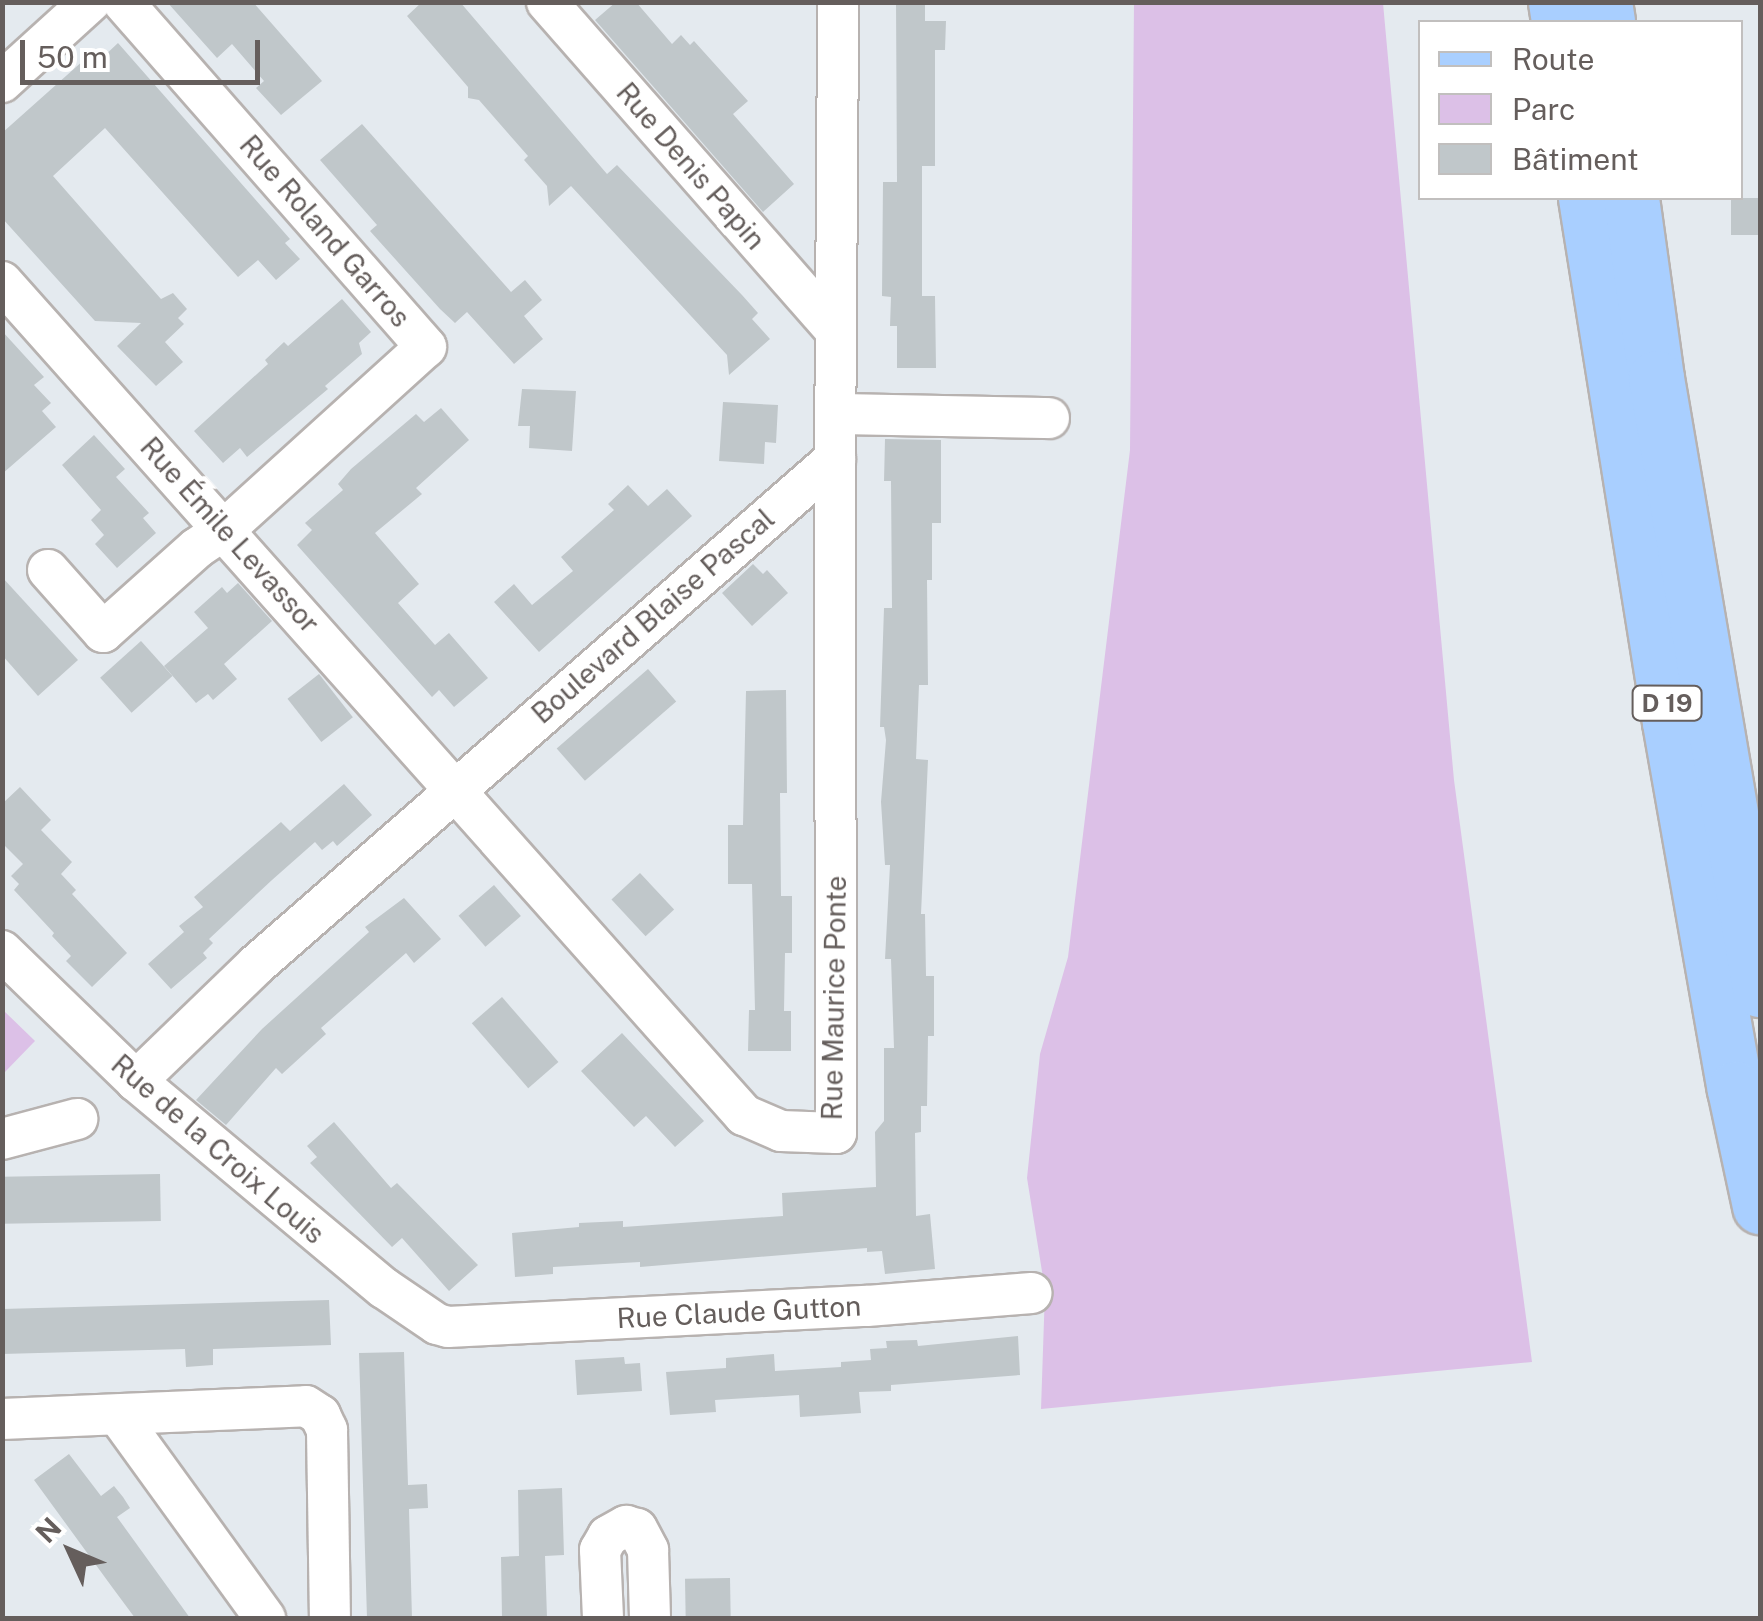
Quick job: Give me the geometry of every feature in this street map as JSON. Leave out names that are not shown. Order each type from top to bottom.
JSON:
[{"type":"main road","name":"D 19","points":[[1586,200],[1670,722],[1735,1090],[1760,1206]]},
{"type":"main road","name":"D 19","points":[[1631,200],[1656,378],[1760,989]]},
{"type":"street","points":[[10,61],[90,2]]},
{"type":"street","name":"Rue Roland Garros","points":[[122,2],[426,347],[225,529]]},
{"type":"street","name":"Rue Denis Papin","points":[[547,2],[835,330]]},
{"type":"street","points":[[835,458],[838,2]]},
{"type":"street","name":"Rue Émile Levassor","points":[[2,282],[456,790]]},
{"type":"street","points":[[836,414],[1049,418]]},
{"type":"street","name":"Boulevard Blaise Pascal","points":[[136,1081],[256,965],[835,458]]},
{"type":"street","name":"Rue Maurice Ponte","points":[[456,790],[744,1116],[780,1131],[836,1133],[835,458]]},
{"type":"street","points":[[48,570],[103,632],[197,548],[225,529]]},
{"type":"street","name":"Rue de la Croix Louis","points":[[2,951],[136,1081],[384,1288],[424,1318],[448,1327]]},
{"type":"street","points":[[2,1139],[77,1119]]},
{"type":"street","name":"Rue Claude Gutton","points":[[448,1327],[1031,1294]]},
{"type":"street","points":[[2,1419],[306,1406],[320,1415],[327,1430],[330,1618]]},
{"type":"street","points":[[118,1416],[265,1618]]},
{"type":"street","points":[[603,1618],[600,1550],[608,1536],[626,1526],[637,1529],[648,1550],[650,1618]]},
{"type":"green space","points":[[1134,3],[1383,3],[1454,780],[1532,1362],[1041,1409],[1045,1290],[1027,1178],[1040,1054],[1068,957],[1130,450]]},
{"type":"green space","points":[[2,1009],[35,1041],[3,1074],[2,1074]]},
{"type":"building","points":[[167,2],[253,2],[322,81],[281,115],[256,88],[264,81],[232,44],[217,58]]},
{"type":"building","points":[[422,2],[460,2],[607,174],[617,165],[742,295],[758,313],[752,319],[770,339],[729,375],[727,355],[571,186],[549,206],[547,186],[524,160],[528,156],[479,100],[468,98],[468,87],[407,16]]},
{"type":"building","points":[[616,2],[636,2],[672,44],[681,35],[690,45],[694,41],[748,101],[733,114],[794,184],[763,212],[595,20]]},
{"type":"building","points":[[896,2],[925,2],[925,21],[946,21],[945,50],[935,50],[935,166],[922,166],[922,296],[935,296],[936,368],[897,368],[897,326],[890,326],[891,297],[882,296],[883,182],[897,182]]},
{"type":"building","points":[[118,43],[290,239],[285,243],[300,259],[276,280],[258,260],[238,277],[105,128],[53,176],[161,299],[173,293],[187,309],[178,318],[184,324],[165,342],[183,362],[156,386],[117,346],[141,323],[95,321],[2,218],[2,133],[94,51],[102,58]]},
{"type":"building","points":[[362,124],[511,292],[525,280],[542,300],[524,316],[543,339],[514,364],[467,312],[455,323],[440,309],[370,231],[377,225],[320,160]]},
{"type":"building","points":[[1760,198],[1760,235],[1731,235],[1731,200]]},
{"type":"building","points":[[342,299],[371,332],[359,343],[362,354],[325,386],[328,389],[247,457],[240,448],[223,463],[194,431],[268,364],[265,360],[284,342],[288,346]]},
{"type":"building","points":[[2,331],[44,377],[34,385],[51,403],[42,411],[56,427],[2,474]]},
{"type":"building","points":[[522,389],[576,391],[572,451],[529,448],[530,426],[518,426]]},
{"type":"building","points":[[723,402],[778,405],[776,443],[765,442],[764,464],[719,461]]},
{"type":"building","points":[[441,408],[469,440],[416,488],[422,494],[375,533],[419,584],[398,603],[435,645],[449,633],[488,678],[454,707],[439,690],[432,697],[297,545],[312,530],[305,523],[343,490],[338,484],[351,469],[416,414],[424,422]]},
{"type":"building","points":[[94,435],[125,469],[116,477],[149,513],[143,518],[156,533],[117,568],[95,544],[104,535],[91,520],[101,510],[62,465]]},
{"type":"building","points":[[885,439],[941,440],[941,523],[932,523],[932,580],[927,580],[928,685],[919,685],[916,759],[928,760],[921,914],[925,914],[926,976],[934,976],[934,1036],[928,1036],[927,1106],[921,1106],[921,1132],[915,1133],[916,1216],[930,1214],[935,1269],[885,1274],[882,1251],[867,1252],[867,1248],[640,1267],[640,1262],[553,1267],[553,1274],[515,1277],[512,1233],[579,1227],[579,1223],[623,1221],[623,1227],[783,1216],[782,1193],[876,1187],[875,1132],[884,1121],[884,1048],[894,1048],[891,959],[885,959],[890,865],[885,865],[881,802],[886,740],[884,727],[880,727],[884,608],[892,608],[891,481],[884,481]]},
{"type":"building","points":[[628,485],[648,506],[667,489],[692,516],[539,652],[494,602],[514,584],[532,605],[573,571],[561,557],[614,510],[608,504]]},
{"type":"building","points":[[753,564],[763,574],[767,570],[788,593],[752,626],[722,593]]},
{"type":"building","points":[[2,577],[78,660],[38,696],[2,655]]},
{"type":"building","points":[[238,583],[272,621],[224,664],[237,679],[213,700],[208,694],[196,703],[164,666],[208,628],[194,612],[222,587],[227,593]]},
{"type":"building","points":[[141,641],[172,676],[132,713],[100,678]]},
{"type":"building","points":[[648,669],[676,701],[585,781],[557,748]]},
{"type":"building","points":[[319,674],[353,717],[321,742],[287,699]]},
{"type":"building","points":[[786,690],[787,793],[780,793],[781,896],[792,896],[792,953],[785,953],[784,1011],[791,1011],[791,1051],[748,1051],[749,1010],[755,1010],[752,884],[728,884],[728,825],[743,825],[746,691]]},
{"type":"building","points":[[344,784],[372,815],[337,846],[333,841],[322,850],[315,842],[209,939],[213,943],[203,953],[207,958],[171,989],[148,964],[184,932],[179,926],[203,907],[194,897],[281,822],[290,831]]},
{"type":"building","points":[[20,787],[51,820],[41,830],[72,862],[61,874],[76,890],[72,894],[127,953],[92,987],[66,961],[71,956],[52,936],[54,933],[14,890],[19,884],[11,876],[23,864],[2,843],[2,804]]},
{"type":"building","points":[[640,873],[674,910],[646,936],[611,900]]},
{"type":"building","points":[[494,885],[521,916],[485,947],[459,916]]},
{"type":"building","points":[[404,898],[441,939],[414,963],[406,953],[321,1028],[326,1034],[282,1074],[276,1068],[226,1125],[196,1100],[262,1029],[369,932],[365,927]]},
{"type":"building","points":[[502,997],[558,1062],[528,1088],[472,1023]]},
{"type":"building","points":[[622,1033],[704,1121],[675,1147],[646,1116],[634,1127],[581,1071]]},
{"type":"building","points":[[334,1122],[391,1188],[397,1183],[478,1265],[449,1291],[402,1238],[392,1247],[310,1163],[317,1157],[307,1146]]},
{"type":"building","points":[[160,1174],[161,1221],[3,1224],[2,1177]]},
{"type":"building","points":[[329,1300],[331,1345],[213,1349],[213,1365],[186,1367],[185,1349],[2,1354],[2,1309]]},
{"type":"building","points":[[1018,1336],[1020,1375],[891,1385],[891,1391],[859,1392],[861,1413],[800,1417],[799,1395],[715,1400],[716,1412],[670,1415],[666,1372],[726,1368],[726,1358],[774,1354],[775,1371],[841,1367],[841,1362],[871,1360],[870,1349],[887,1348],[886,1341],[917,1340],[918,1346]]},
{"type":"building","points":[[404,1352],[408,1485],[427,1484],[428,1508],[409,1509],[412,1618],[367,1618],[359,1353]]},
{"type":"building","points":[[624,1357],[625,1364],[640,1363],[642,1391],[577,1395],[575,1360]]},
{"type":"building","points":[[69,1454],[101,1496],[114,1486],[123,1497],[130,1508],[117,1517],[190,1618],[135,1618],[112,1587],[34,1480]]},
{"type":"building","points":[[562,1488],[564,1555],[545,1556],[547,1618],[502,1618],[501,1557],[519,1556],[518,1490]]},
{"type":"building","points":[[730,1578],[731,1618],[686,1618],[685,1579]]}]
